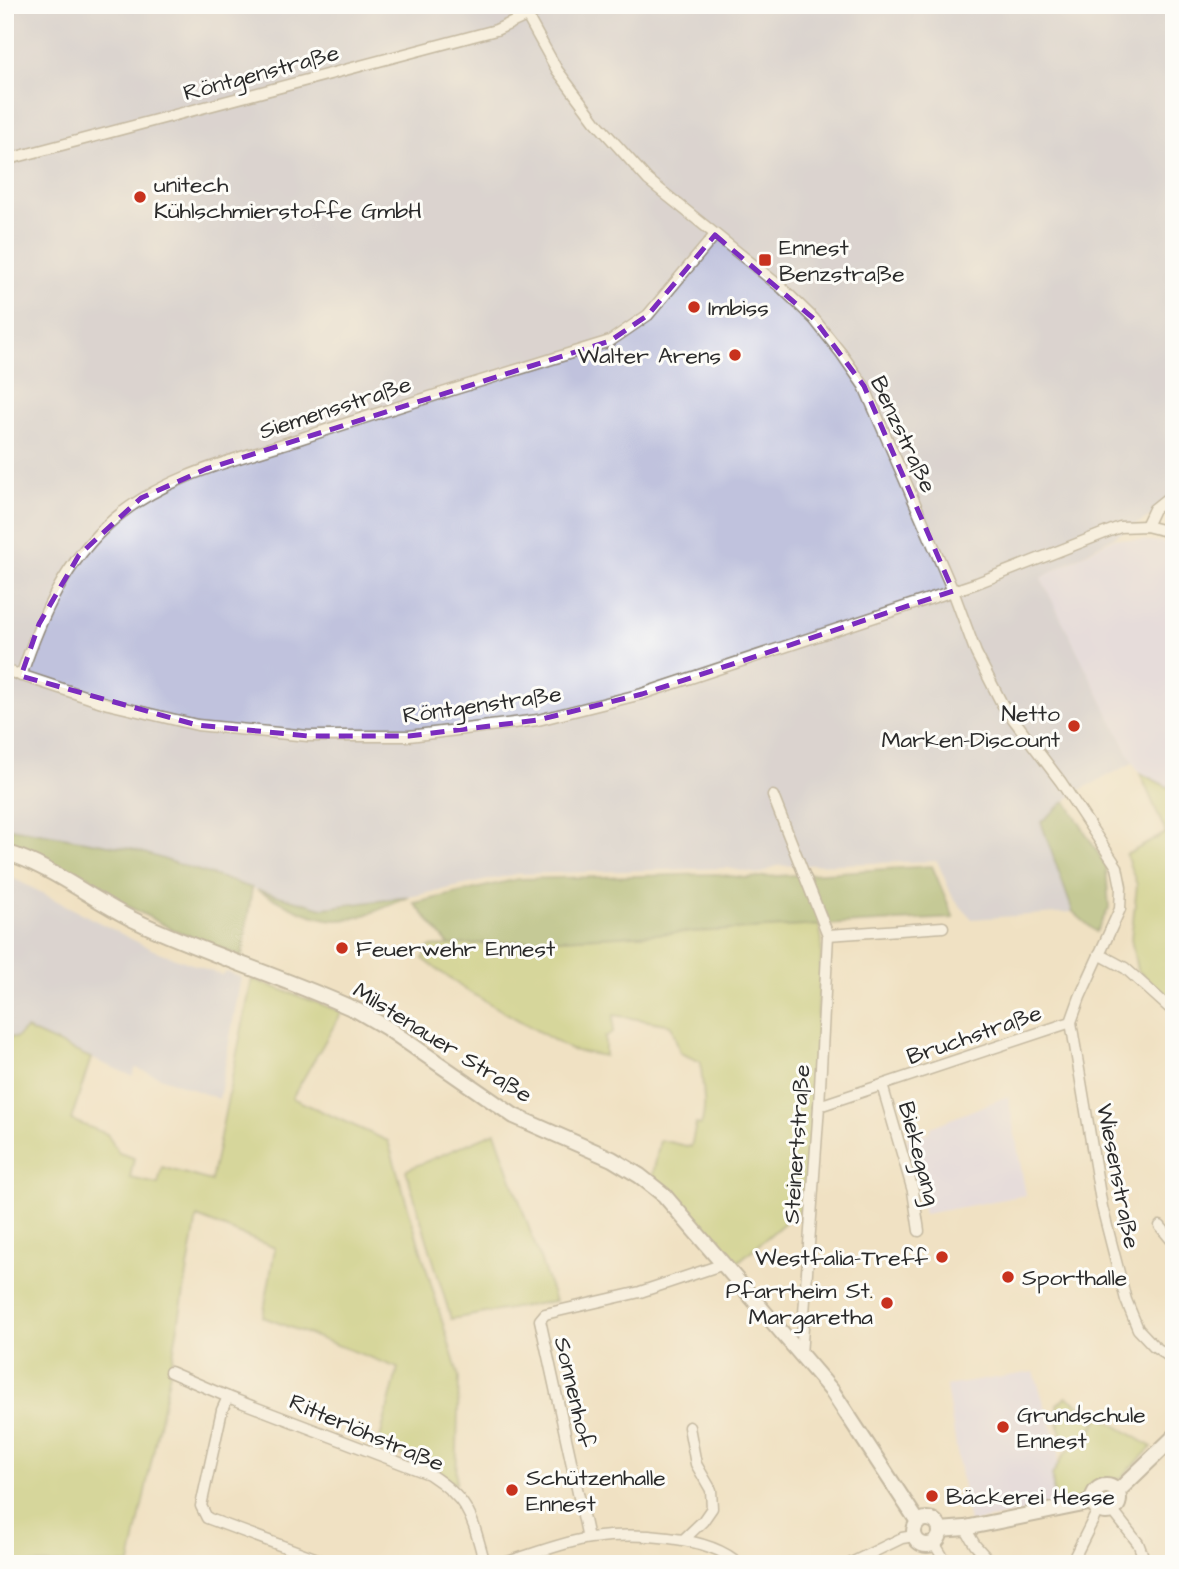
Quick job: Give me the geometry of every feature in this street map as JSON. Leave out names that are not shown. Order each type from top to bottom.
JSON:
[{"type":"street","name":"Benzstraße","points":[[521,5],[557,70],[595,121],[648,180],[748,259],[814,319],[864,386],[953,591],[976,653],[1002,704],[1061,782],[1117,867],[1121,887],[1120,909],[1099,954]]},
{"type":"street","name":"Röntgenstraße","points":[[5,160],[496,30],[550,5]]},
{"type":"street","name":"Siemensstraße","points":[[21,676],[39,624],[79,555],[112,521],[141,498],[206,469],[610,341],[649,315],[715,235]]},
{"type":"street","points":[[1174,492],[1154,509],[1146,526],[1174,533]]},
{"type":"street","name":"Röntgenstraße","points":[[5,670],[108,704],[197,725],[308,736],[409,736],[538,720],[642,694],[953,591],[1120,527],[1146,526]]},
{"type":"street","name":"Steinertstraße","points":[[773,796],[828,935],[801,1355]]},
{"type":"street","name":"Milstenauer Straße","points":[[5,852],[33,864],[135,920],[331,998],[387,1027],[514,1116],[612,1159],[640,1176],[664,1195],[832,1391],[916,1529]]},
{"type":"street","points":[[828,935],[943,927]]},
{"type":"street","points":[[1099,954],[1125,968],[1174,1012]]},
{"type":"street","name":"Bruchstraße","points":[[819,1106],[1071,1022],[1099,954]]},
{"type":"street","name":"Wiesenstraße","points":[[1071,1022],[1102,1207],[1126,1300],[1138,1329],[1154,1346],[1174,1360]]},
{"type":"street","name":"Biekegang","points":[[882,1085],[912,1191],[919,1231]]},
{"type":"street","points":[[1160,1226],[1174,1243]]},
{"type":"street","name":"Sonnenhof","points":[[589,1538],[540,1320],[545,1314],[640,1292],[724,1264]]},
{"type":"street","name":"Ritterlöhstraße","points":[[170,1372],[429,1474],[450,1487],[463,1501],[485,1564]]},
{"type":"street","points":[[228,1397],[222,1410],[201,1506],[207,1518],[331,1564]]},
{"type":"street","points":[[683,1539],[703,1521],[712,1508],[711,1490],[696,1464],[689,1427]]},
{"type":"street","points":[[1117,1492],[1174,1437]]},
{"type":"street","points":[[916,1529],[922,1544],[937,1536],[965,1528],[1101,1507],[1119,1498],[1110,1486],[1100,1486],[1094,1493],[1101,1507],[1138,1543],[1146,1564]]},
{"type":"street","points":[[1071,1564],[1101,1507]]},
{"type":"street","points":[[849,1564],[902,1538],[929,1519],[937,1525],[937,1536],[947,1564]]},
{"type":"street","points":[[965,1528],[975,1545],[992,1564]]},
{"type":"street","points":[[502,1564],[589,1538],[643,1537],[683,1539],[705,1544],[729,1553],[739,1564]]},
{"type":"highlighted area","points":[[715,235],[814,319],[864,386],[953,591],[642,694],[538,720],[409,736],[308,736],[197,725],[21,676],[39,624],[79,555],[141,498],[206,469],[610,341],[648,315]]},
{"type":"shaded area","points":[[5,5],[1174,5],[1174,503],[1041,578],[1133,763],[1078,791],[1041,822],[1073,912],[972,919],[953,898],[937,861],[776,866],[759,874],[727,868],[516,874],[409,897],[323,908],[257,890],[132,849],[5,827]]},
{"type":"shaded area","points":[[1114,538],[1161,542],[1174,550],[1174,790],[1140,773],[1133,763],[1041,578]]},
{"type":"shaded area","points":[[5,874],[151,949],[222,975],[226,972],[241,977],[219,1099],[136,1068],[132,1076],[26,1030],[16,1038],[5,1036]]},
{"type":"shaded area","points":[[1008,1096],[1026,1195],[924,1214],[906,1138],[929,1132],[931,1127]]},
{"type":"shaded area","name":"Grundschule Ennest","points":[[1034,1372],[1059,1449],[1051,1507],[969,1523],[946,1386]]},
{"type":"green space","points":[[1140,773],[1174,790],[1174,1003],[1137,970],[1131,939],[1137,885],[1126,855],[1166,833]]},
{"type":"green space","points":[[1066,801],[1106,866],[1109,908],[1096,932],[1073,912],[1041,822]]},
{"type":"green space","points":[[5,827],[132,849],[252,888],[242,957],[172,929],[22,851],[5,845]]},
{"type":"green space","points":[[932,866],[954,918],[449,945],[414,903],[518,879],[716,874],[746,878]]},
{"type":"green space","points":[[257,890],[323,908],[409,897],[363,916],[335,920],[305,913]]},
{"type":"green space","points":[[819,925],[822,940],[807,1204],[733,1266],[652,1179],[660,1140],[691,1147],[696,1124],[701,1125],[703,1117],[701,1062],[680,1053],[671,1025],[614,1015],[613,1032],[605,1037],[605,1056],[571,1050],[464,989],[423,959],[429,947],[449,945]]},
{"type":"green space","points":[[252,979],[342,1012],[292,1098],[388,1141],[459,1377],[456,1484],[432,1467],[378,1446],[398,1368],[263,1317],[275,1248],[197,1217],[170,1372],[130,1564],[5,1564],[5,1036],[16,1038],[26,1029],[91,1058],[71,1120],[107,1134],[119,1153],[134,1158],[130,1178],[158,1184],[162,1167],[211,1181]]},
{"type":"green space","points":[[495,1132],[555,1301],[451,1319],[406,1170]]},
{"type":"green space","points":[[1067,1397],[1098,1417],[1088,1435],[1067,1445],[1059,1428],[1057,1404]]},
{"type":"green space","points":[[1100,1416],[1152,1447],[1120,1479],[1100,1480],[1079,1499],[1055,1508],[1052,1475],[1065,1453],[1089,1437]]},
{"type":"place","name":"unitech Kühlschmierstoffe GmbH","points":[[140,197]]},
{"type":"place","name":"Ennest Benzstraße","points":[[765,260]]},
{"type":"place","name":"Imbiss","points":[[694,307]]},
{"type":"place","name":"Walter Arens","points":[[735,355]]},
{"type":"place","name":"Netto Marken-Discount","points":[[1074,726]]},
{"type":"place","name":"Feuerwehr Ennest","points":[[342,948]]},
{"type":"place","name":"Westfalia-Treff","points":[[942,1257]]},
{"type":"place","name":"Sporthalle","points":[[1008,1277]]},
{"type":"place","name":"Pfarrheim St. Margaretha","points":[[887,1303]]},
{"type":"place","name":"Grundschule Ennest","points":[[1003,1427]]},
{"type":"place","name":"Schützenhalle Ennest","points":[[512,1490]]},
{"type":"place","name":"Bäckerei Hesse","points":[[932,1496]]}]
